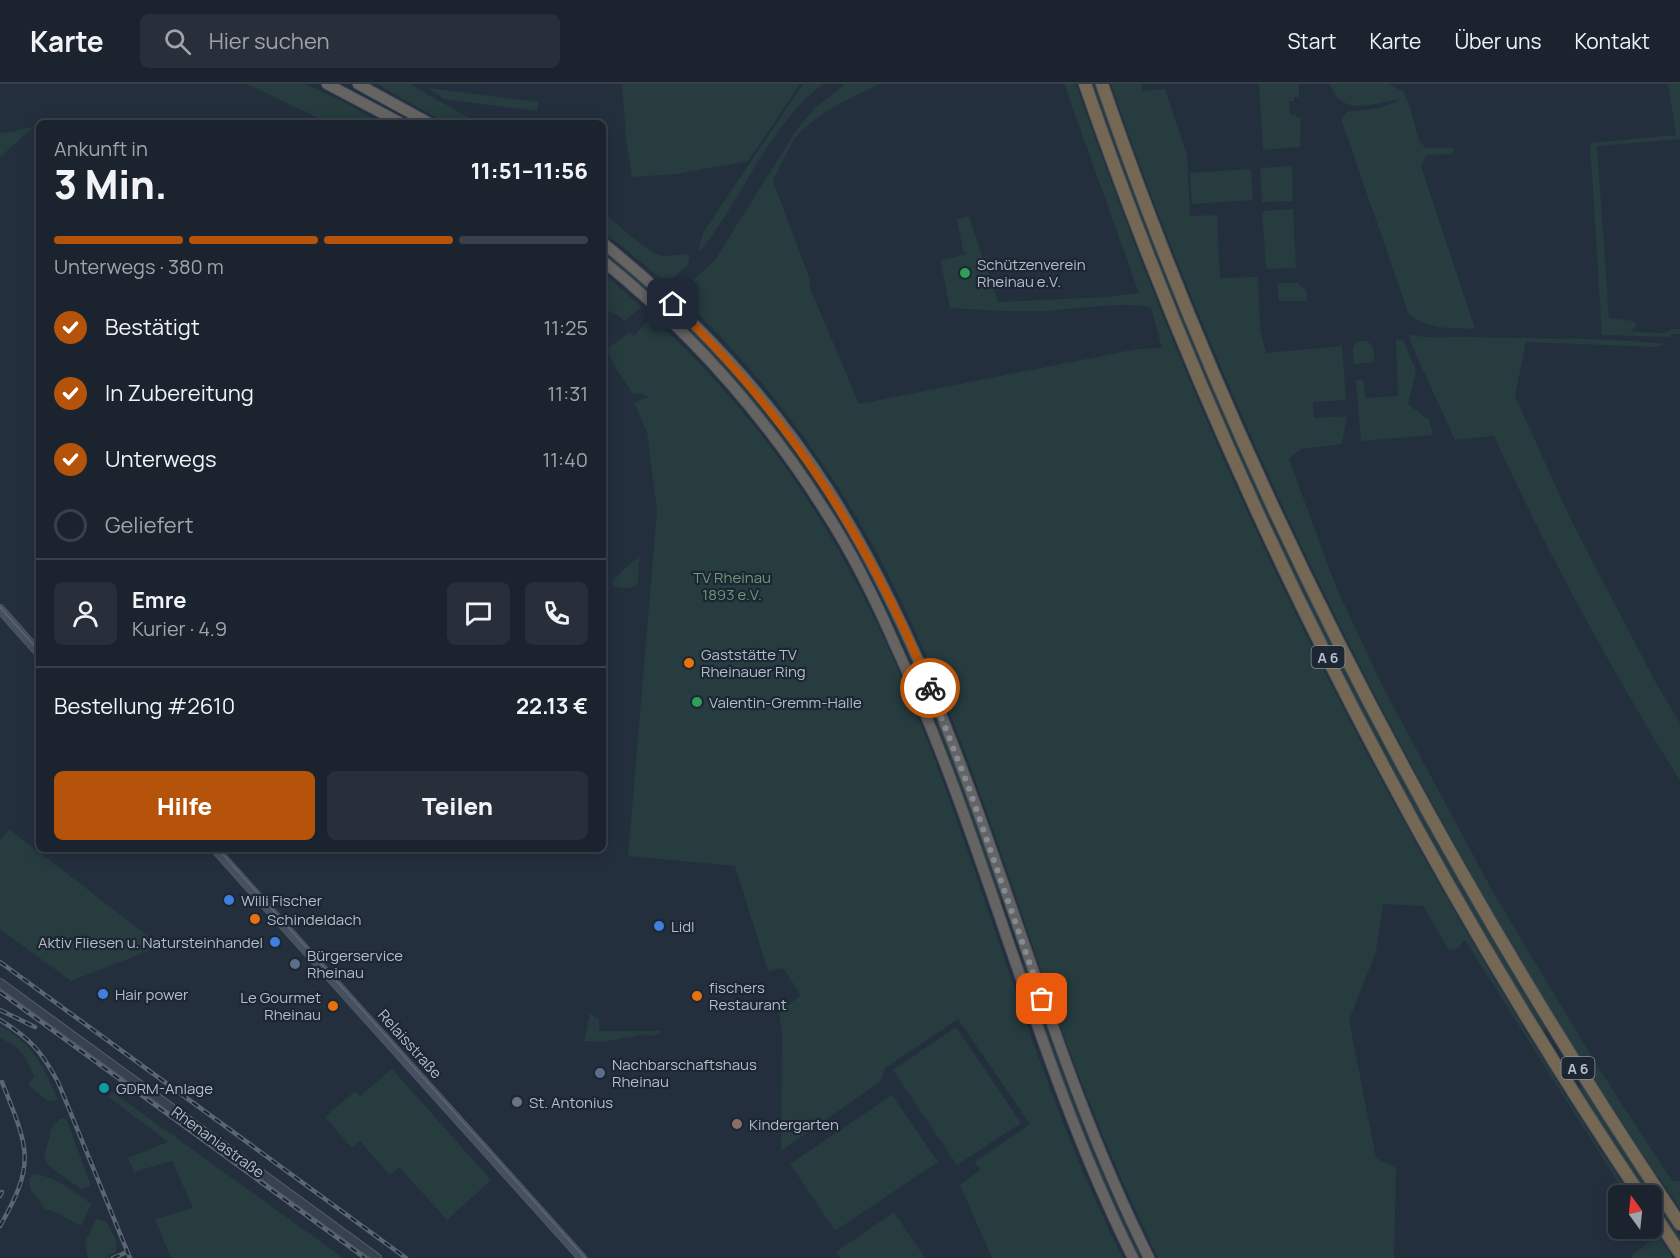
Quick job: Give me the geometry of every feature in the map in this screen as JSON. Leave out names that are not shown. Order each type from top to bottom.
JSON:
[{"type":"highway","points":[[327,84],[395,120]]},
{"type":"highway","points":[[358,84],[424,120]]},
{"type":"highway","name":"A 6","points":[[1085,84],[1144,244],[1200,382],[1263,524],[1336,675],[1416,826],[1486,950],[1570,1087],[1634,1185]]},
{"type":"highway","name":"A 6","points":[[1102,84],[1154,225],[1220,387],[1252,462],[1347,661],[1427,812],[1506,950],[1606,1113],[1680,1224]]},
{"type":"highway","points":[[606,246],[673,304],[720,350],[749,383],[815,470],[867,555],[901,622],[936,702],[970,791],[1078,1099],[1108,1174],[1149,1258]]},
{"type":"highway","points":[[606,264],[679,329],[751,408],[828,514],[878,606],[922,704],[1062,1095],[1098,1184],[1133,1258]]},
{"type":"highway","points":[[1662,1226],[1680,1253]]},
{"type":"main road","points":[[0,609],[36,650]]},
{"type":"main road","name":"Relaisstraße","points":[[218,852],[582,1258]]},
{"type":"street","name":"Rhenaniastraße","points":[[0,983],[377,1258]]},
{"type":"green space","points":[[247,84],[305,84],[340,100],[375,120],[322,120]]},
{"type":"green space","points":[[377,84],[410,84],[472,120],[440,120]]},
{"type":"green space","points":[[622,84],[800,84],[748,161],[676,174],[632,177]]},
{"type":"green space","points":[[803,84],[823,84],[803,101],[786,121],[716,230],[700,251],[698,250],[704,231]]},
{"type":"green space","points":[[845,84],[879,84],[831,109],[799,133],[773,181],[810,280],[810,288],[859,404],[1137,349],[1162,348],[1151,308],[1142,306],[1115,305],[1032,311],[950,308],[940,260],[967,254],[963,251],[957,219],[969,216],[998,302],[1105,297],[1139,293],[1064,84],[1076,84],[1124,216],[1176,347],[1232,477],[1291,604],[1369,756],[1451,905],[1538,1051],[1624,1185],[1620,1185],[1465,940],[1458,948],[1449,950],[1423,906],[1383,904],[1376,952],[1349,1020],[1376,1158],[1396,1168],[1394,1258],[1158,1258],[1111,1155],[1069,1050],[962,745],[912,625],[884,567],[828,472],[762,384],[726,342],[687,303],[606,234],[606,215],[633,238],[659,255],[690,255],[688,265],[671,280],[682,290],[715,260],[797,129],[815,108]]},
{"type":"green space","points":[[1091,84],[1096,84],[1154,241],[1217,397],[1295,567],[1397,768],[1546,1029],[1541,1030],[1493,950],[1402,789],[1276,540],[1201,370]]},
{"type":"green space","points":[[1111,84],[1141,84],[1143,91],[1165,89],[1187,155],[1190,216],[1217,215],[1220,278],[1258,277],[1260,328],[1266,353],[1342,346],[1346,400],[1313,402],[1314,418],[1347,416],[1342,444],[1301,449],[1289,459],[1336,587],[1384,689],[1493,892],[1598,1067],[1672,1181],[1680,1181],[1680,1209],[1561,1027],[1505,933],[1400,743],[1350,646],[1257,450],[1218,360],[1162,223]]},
{"type":"green space","points":[[1259,84],[1299,84],[1299,97],[1294,97],[1294,101],[1289,101],[1290,115],[1295,114],[1296,117],[1301,118],[1300,147],[1263,150]]},
{"type":"green space","points":[[1330,84],[1388,84],[1403,91],[1419,141],[1426,148],[1454,148],[1452,154],[1427,155],[1421,166],[1475,329],[1433,326],[1409,315],[1341,119],[1347,112],[1380,108],[1402,99],[1371,105],[1351,105],[1342,102],[1335,95]]},
{"type":"green space","points":[[1668,84],[1680,84],[1680,139],[1597,146],[1609,318],[1634,321],[1637,324],[1631,332],[1664,333],[1672,329],[1680,329],[1680,334],[1668,337],[1602,335],[1590,143],[1676,135]]},
{"type":"green space","points":[[428,88],[538,102],[537,111],[445,99]]},
{"type":"green space","points":[[35,126],[0,157],[0,133]]},
{"type":"green space","points":[[1292,166],[1293,201],[1262,202],[1260,168]]},
{"type":"green space","points":[[1251,169],[1253,200],[1192,204],[1190,173]]},
{"type":"green space","points":[[1293,209],[1296,268],[1268,269],[1266,268],[1262,213]]},
{"type":"green space","points":[[606,253],[664,303],[719,358],[767,416],[811,476],[851,539],[886,606],[919,676],[970,807],[1002,901],[1000,901],[947,750],[906,651],[884,603],[832,510],[756,405],[698,341],[606,257]]},
{"type":"green space","points":[[606,276],[648,312],[641,307],[625,321],[606,310]]},
{"type":"green space","points":[[1297,283],[1306,290],[1307,301],[1279,301],[1277,285]]},
{"type":"green space","name":"TV Rheinau 1893 e.V.","points":[[652,316],[722,387],[774,451],[820,519],[869,606],[910,697],[946,790],[1045,1074],[1081,1167],[1123,1258],[992,1258],[960,1185],[980,1170],[975,1162],[1030,1124],[958,1019],[885,1068],[881,1081],[781,1151],[782,1032],[779,1012],[801,995],[783,968],[768,971],[735,866],[628,856],[657,510],[647,432],[634,403],[648,397],[640,393],[633,394],[615,367],[608,348],[630,332],[634,336]]},
{"type":"green space","points":[[1409,334],[1433,337],[1594,339],[1666,344],[1654,347],[1526,342],[1515,396],[1570,518],[1656,683],[1680,723],[1680,781],[1581,611],[1494,436],[1455,440],[1413,348]]},
{"type":"green space","points":[[1396,339],[1404,341],[1416,371],[1408,404],[1429,420],[1433,435],[1361,441],[1356,380],[1363,380],[1366,398],[1398,396]]},
{"type":"green space","points":[[1359,341],[1367,341],[1373,346],[1375,362],[1354,364],[1353,348]]},
{"type":"green space","points":[[639,556],[638,584],[630,588],[613,587],[613,580]]},
{"type":"green space","points":[[9,829],[161,946],[71,981],[0,929],[0,841]]},
{"type":"green space","points":[[1024,964],[1078,1113],[1142,1258],[1139,1258],[1105,1187],[1074,1114],[1034,1002],[1022,965]]},
{"type":"green space","points":[[590,1014],[599,1019],[599,1031],[660,1031],[660,1033],[603,1042],[584,1041]]},
{"type":"green space","points":[[0,1026],[11,1032],[29,1048],[48,1077],[58,1100],[48,1101],[28,1085],[34,1077],[28,1063],[18,1049],[0,1038]]},
{"type":"green space","points":[[956,1027],[1021,1123],[957,1165],[893,1070]]},
{"type":"green space","points":[[392,1069],[491,1180],[447,1220],[399,1167],[390,1175],[360,1141],[352,1148],[325,1117],[355,1091],[360,1096]]},
{"type":"green space","points":[[1582,1086],[1647,1185],[1641,1185],[1579,1088]]},
{"type":"green space","points":[[114,1093],[343,1258],[171,1258],[155,1219],[193,1208],[172,1161],[134,1172],[128,1158],[168,1142],[107,1096]]},
{"type":"green space","points":[[892,1095],[938,1162],[835,1231],[790,1164]]},
{"type":"green space","points":[[61,1118],[67,1120],[91,1186],[81,1189],[49,1166],[44,1158],[52,1127]]},
{"type":"green space","points":[[34,1174],[57,1181],[91,1204],[81,1226],[58,1213],[45,1209],[31,1190],[29,1179]]},
{"type":"green space","points":[[1662,1208],[1680,1235],[1680,1243],[1662,1216]]},
{"type":"green space","points":[[894,1212],[925,1258],[840,1258],[836,1252]]},
{"type":"green space","points":[[96,1219],[106,1221],[116,1240],[116,1252],[104,1258],[88,1258],[85,1242]]},
{"type":"green space","points":[[1653,1239],[1660,1239],[1673,1258],[1632,1258],[1632,1255]]},
{"type":"tram line","points":[[0,607],[36,648]]},
{"type":"tram line","points":[[221,852],[585,1258]]},
{"type":"railway","points":[[0,962],[406,1258]]},
{"type":"railway","points":[[0,992],[365,1258]]},
{"type":"railway","points":[[0,1010],[35,1027]]},
{"type":"railway","points":[[0,1020],[20,1033],[34,1046],[58,1082],[130,1258]]},
{"type":"railway","points":[[0,1226],[20,1186],[25,1155],[18,1123],[2,1082]]},
{"type":"railway","points":[[0,1196],[2,1192]]},
{"type":"railway","points":[[113,1258],[127,1252]]},
{"type":"way so far","points":[[930,688],[970,791],[1042,999]]},
{"type":"place","name":"Schützenverein Rheinau e.V.","points":[[965,273]]},
{"type":"place","name":"Gaststätte TV Rheinauer Ring","points":[[689,663]]},
{"type":"place","name":"Valentin-Gremm-Halle","points":[[697,702]]},
{"type":"place","name":"Willi Fischer","points":[[229,900]]},
{"type":"place","name":"Schindeldach","points":[[255,919]]},
{"type":"place","name":"Lidl","points":[[659,926]]},
{"type":"place","name":"Aktiv Fliesen u. Natursteinhandel","points":[[275,942]]},
{"type":"place","name":"Bürgerservice Rheinau","points":[[295,964]]},
{"type":"place","name":"Hair power","points":[[103,994]]},
{"type":"place","name":"fischers Restaurant","points":[[697,996]]},
{"type":"place","name":"Le Gourmet Rheinau","points":[[333,1006]]},
{"type":"place","name":"Nachbarschaftshaus Rheinau","points":[[600,1073]]},
{"type":"place","name":"GDRM-Anlage","points":[[104,1088]]},
{"type":"place","name":"St. Antonius","points":[[517,1102]]},
{"type":"place","name":"Kindergarten","points":[[737,1124]]},
{"type":"route","points":[[673,304],[720,350],[749,383],[777,417],[828,488],[882,584],[930,688]]}]
